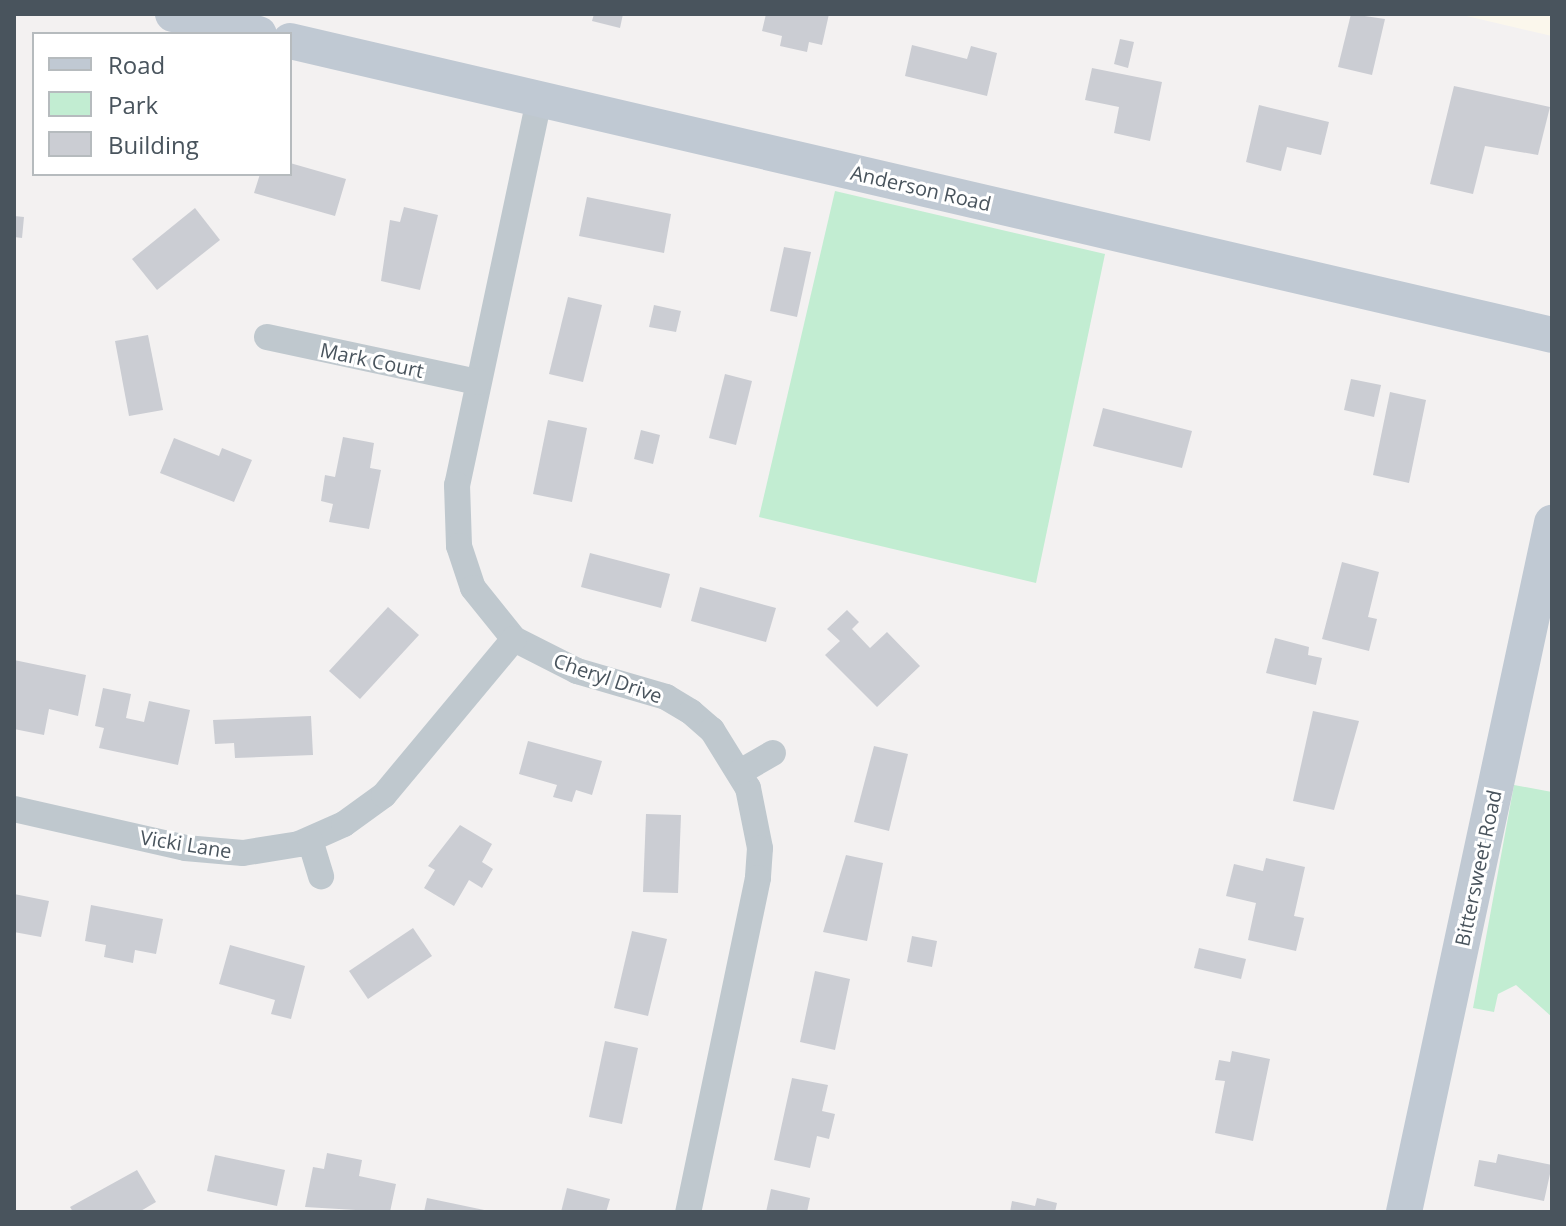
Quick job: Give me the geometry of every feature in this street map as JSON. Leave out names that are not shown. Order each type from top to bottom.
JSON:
[{"type":"street","points":[[173,14],[250,32]]},
{"type":"street","name":"Anderson Road","points":[[292,41],[1552,335]]},
{"type":"street","name":"Cheryl Drive","points":[[539,100],[457,485],[459,546],[479,598],[514,639],[577,671],[666,697],[712,730],[740,772],[757,817],[758,878],[688,1212]]},
{"type":"street","name":"Mark Court","points":[[267,337],[477,382]]},
{"type":"street","name":"Bittersweet Road","points":[[1404,1212],[1552,523]]},
{"type":"street","name":"Vicki Lane","points":[[14,809],[214,851],[270,850],[310,840],[384,795],[514,639]]},
{"type":"street","points":[[740,772],[773,753]]},
{"type":"street","points":[[310,840],[321,876]]},
{"type":"shaded area","points":[[1458,14],[1552,14],[1552,36]]},
{"type":"green space","points":[[835,191],[1105,254],[1036,583],[759,517]]},
{"type":"green space","points":[[1514,785],[1552,792],[1552,1017],[1516,985],[1498,994],[1494,1012],[1473,1008]]},
{"type":"building","points":[[594,14],[623,14],[620,28],[592,21]]},
{"type":"building","points":[[766,14],[829,14],[822,45],[809,42],[807,52],[780,46],[782,36],[762,31]]},
{"type":"building","points":[[1351,14],[1385,19],[1372,75],[1338,67]]},
{"type":"building","points":[[1120,39],[1134,42],[1128,68],[1114,64]]},
{"type":"building","points":[[912,45],[967,59],[971,46],[997,53],[987,96],[905,76]]},
{"type":"building","points":[[1092,68],[1162,82],[1150,141],[1114,133],[1119,107],[1085,100]]},
{"type":"building","points":[[1454,86],[1550,107],[1538,155],[1485,146],[1473,194],[1430,184]]},
{"type":"building","points":[[1259,105],[1329,122],[1321,155],[1287,147],[1281,171],[1246,162]]},
{"type":"building","points":[[292,164],[346,179],[335,216],[254,193],[259,176],[292,176]]},
{"type":"building","points":[[587,197],[671,214],[664,253],[579,236]]},
{"type":"building","points":[[404,207],[438,215],[420,290],[381,281],[390,220],[400,222]]},
{"type":"building","points":[[195,208],[220,240],[157,290],[132,259]]},
{"type":"building","points":[[14,216],[24,217],[22,238],[14,237]]},
{"type":"building","points":[[784,247],[811,252],[797,317],[770,311]]},
{"type":"building","points":[[568,297],[602,305],[583,382],[549,374]]},
{"type":"building","points":[[654,305],[681,311],[676,332],[649,327]]},
{"type":"building","points":[[148,335],[163,410],[129,416],[115,341]]},
{"type":"building","points":[[725,374],[752,381],[736,445],[709,438]]},
{"type":"building","points":[[1351,379],[1381,385],[1374,417],[1344,410]]},
{"type":"building","points":[[1390,392],[1426,400],[1409,483],[1373,475]]},
{"type":"building","points":[[1103,408],[1192,431],[1182,468],[1093,446]]},
{"type":"building","points":[[548,420],[587,428],[572,502],[533,494]]},
{"type":"building","points":[[641,430],[660,435],[653,464],[634,459]]},
{"type":"building","points":[[343,437],[374,443],[370,468],[381,470],[369,529],[329,522],[333,504],[321,501],[325,475],[335,477]]},
{"type":"building","points":[[174,438],[219,456],[222,448],[252,460],[234,502],[160,473]]},
{"type":"building","points":[[590,553],[670,574],[661,608],[581,587]]},
{"type":"building","points":[[1342,562],[1379,572],[1368,617],[1377,619],[1369,651],[1322,639]]},
{"type":"building","points":[[700,587],[776,608],[766,642],[691,621]]},
{"type":"building","points":[[388,607],[419,635],[360,699],[329,671]]},
{"type":"building","points":[[847,610],[859,622],[852,629],[870,648],[887,632],[920,666],[877,707],[825,655],[840,641],[827,629]]},
{"type":"building","points":[[1275,638],[1309,647],[1308,655],[1322,658],[1316,685],[1266,673]]},
{"type":"building","points":[[14,660],[86,675],[78,716],[49,709],[44,735],[14,729]]},
{"type":"building","points":[[103,688],[131,694],[126,718],[144,722],[149,701],[190,710],[178,765],[99,748],[104,728],[95,726]]},
{"type":"building","points":[[1313,711],[1359,721],[1334,810],[1293,801]]},
{"type":"building","points":[[311,716],[313,755],[235,758],[234,743],[215,744],[213,720]]},
{"type":"building","points":[[528,741],[602,761],[592,795],[576,790],[572,802],[553,797],[557,785],[519,774]]},
{"type":"building","points":[[874,746],[908,754],[889,831],[854,822]]},
{"type":"building","points":[[646,814],[681,815],[678,893],[643,892]]},
{"type":"building","points":[[460,825],[492,844],[482,862],[493,869],[482,888],[469,880],[454,906],[424,888],[435,870],[428,866]]},
{"type":"building","points":[[846,855],[883,863],[867,941],[823,932]]},
{"type":"building","points":[[1266,858],[1305,867],[1294,916],[1304,918],[1296,951],[1248,940],[1256,903],[1226,896],[1234,864],[1263,871]]},
{"type":"building","points":[[14,894],[49,901],[41,937],[14,932]]},
{"type":"building","points":[[91,905],[163,919],[156,954],[135,950],[133,963],[104,957],[106,945],[85,941]]},
{"type":"building","points":[[413,928],[432,956],[368,999],[349,971]]},
{"type":"building","points":[[632,931],[667,939],[648,1016],[614,1008]]},
{"type":"building","points":[[912,936],[937,941],[932,967],[907,962]]},
{"type":"building","points":[[230,945],[305,966],[291,1019],[271,1014],[275,1000],[219,984]]},
{"type":"building","points":[[1199,948],[1246,959],[1241,979],[1194,968]]},
{"type":"building","points":[[815,971],[850,979],[835,1050],[800,1042]]},
{"type":"building","points":[[605,1041],[638,1048],[622,1124],[589,1117]]},
{"type":"building","points":[[1232,1051],[1270,1059],[1253,1141],[1215,1133],[1225,1081],[1215,1080],[1219,1060],[1230,1062]]},
{"type":"building","points":[[792,1078],[828,1085],[822,1111],[835,1114],[829,1139],[817,1136],[810,1168],[774,1160]]},
{"type":"building","points":[[327,1153],[362,1160],[359,1176],[396,1184],[390,1212],[305,1207],[313,1167],[324,1169]]},
{"type":"building","points":[[1498,1154],[1552,1165],[1544,1201],[1474,1186],[1479,1160],[1496,1163]]},
{"type":"building","points":[[215,1155],[285,1170],[277,1206],[207,1191]]},
{"type":"building","points":[[137,1170],[156,1202],[139,1212],[73,1212],[70,1207]]},
{"type":"building","points":[[567,1188],[610,1199],[606,1212],[561,1212]]},
{"type":"building","points":[[771,1189],[810,1198],[807,1212],[766,1212]]},
{"type":"building","points":[[427,1198],[489,1211],[489,1212],[424,1212]]},
{"type":"building","points":[[1037,1198],[1057,1203],[1055,1212],[1010,1212],[1012,1201],[1035,1206]]}]
